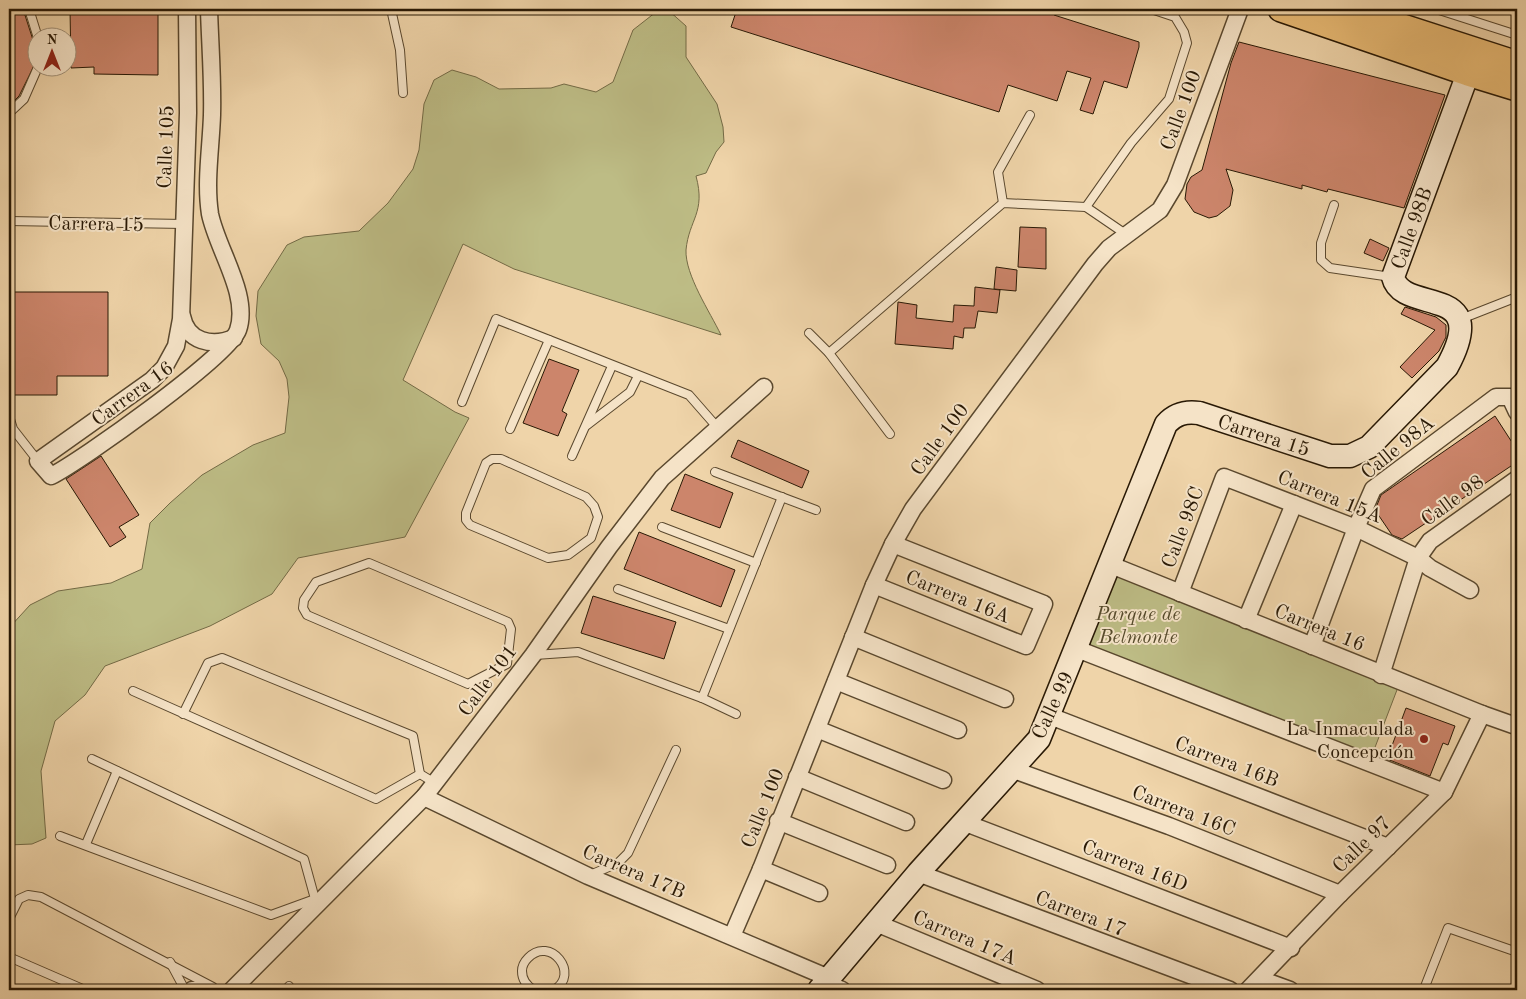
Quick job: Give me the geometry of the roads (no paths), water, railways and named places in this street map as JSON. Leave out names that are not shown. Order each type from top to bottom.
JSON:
[{"type":"main road","points":[[1281,9],[1472,62],[1517,64]]},
{"type":"main road","points":[[1347,9],[1472,62],[1517,88]]},
{"type":"street","name":"Calle 105","points":[[176,346],[182,311],[188,112],[188,9]]},
{"type":"street","points":[[182,311],[184,323],[190,333],[197,338],[217,343],[234,338],[238,331],[241,310],[233,280],[214,228],[209,204],[212,113],[210,9]]},
{"type":"street","name":"Calle 100","points":[[732,936],[761,869],[778,821],[892,544],[913,509],[1079,284],[1109,248],[1160,210],[1175,185],[1240,9]]},
{"type":"street","name":"Calle 98B","points":[[1459,319],[1456,312],[1444,305],[1402,292],[1396,286],[1393,277],[1472,62]]},
{"type":"street","points":[[188,112],[212,113]]},
{"type":"street","name":"Carrera 15","points":[[1199,413],[1330,456],[1350,456],[1369,447],[1447,367],[1454,354],[1459,319]]},
{"type":"street","name":"Carrera 16","points":[[176,346],[164,368],[152,380],[38,461],[51,476],[152,406],[217,357],[234,338]]},
{"type":"street","name":"Calle 101","points":[[232,990],[317,901],[424,797],[514,667],[533,655],[609,547],[662,478],[716,427],[764,387]]},
{"type":"street","name":"Calle 98A","points":[[1312,646],[1356,528],[1373,489],[1496,397],[1514,404]]},
{"type":"street","name":"Calle 99","points":[[829,986],[876,924],[918,874],[1039,739],[1111,565],[1166,424],[1176,415],[1187,412],[1199,413]]},
{"type":"street","name":"Carrera 15A","points":[[1224,476],[1356,528],[1418,558],[1430,568],[1470,590]]},
{"type":"street","name":"Calle 98C","points":[[1180,593],[1224,476]]},
{"type":"street","name":"Calle 98","points":[[1381,674],[1418,558],[1430,541],[1517,479]]},
{"type":"street","points":[[1246,620],[1294,504]]},
{"type":"street","name":"Carrera 16A","points":[[874,585],[1026,646],[1044,604],[892,544]]},
{"type":"street","name":"Carrera 16","points":[[1111,565],[1482,714],[1516,725]]},
{"type":"street","points":[[853,636],[1005,699]]},
{"type":"street","points":[[1077,649],[1444,792]]},
{"type":"street","points":[[836,681],[958,730]]},
{"type":"street","name":"Calle 97","points":[[1254,985],[1340,894],[1444,792],[1482,714]]},
{"type":"street","name":"Carrera 16B","points":[[1050,716],[1388,847]]},
{"type":"street","points":[[816,729],[943,780]]},
{"type":"street","name":"Carrera 16C","points":[[1011,769],[1169,826],[1340,894]]},
{"type":"street","points":[[797,776],[906,822]]},
{"type":"street","name":"Carrera 17B","points":[[424,797],[588,876],[732,936],[829,986]]},
{"type":"street","points":[[778,821],[886,865]]},
{"type":"street","name":"Carrera 16D","points":[[964,822],[1291,948]]},
{"type":"street","points":[[761,869],[819,893]]},
{"type":"street","name":"Carrera 17","points":[[918,874],[1230,990]]},
{"type":"street","name":"Carrera 17A","points":[[876,924],[1037,990]]},
{"type":"street","points":[[1254,985],[1290,990]]},
{"type":"street","points":[[192,990],[206,988]]},
{"type":"lane","points":[[29,9],[35,28]]},
{"type":"lane","points":[[391,9],[400,50],[403,93]]},
{"type":"lane","points":[[1086,207],[1131,143],[1170,99],[1176,81],[1188,43],[1175,17],[1151,9]]},
{"type":"lane","points":[[1436,9],[1517,35]]},
{"type":"lane","points":[[9,113],[24,99],[33,78]]},
{"type":"lane","points":[[1003,203],[998,172],[1030,115]]},
{"type":"lane","points":[[828,353],[1003,203],[1086,207],[1126,235]]},
{"type":"lane","points":[[1334,205],[1321,243],[1320,260],[1330,268],[1393,277]]},
{"type":"lane","name":"Carrera 15","points":[[9,221],[184,224]]},
{"type":"lane","points":[[1459,319],[1517,297]]},
{"type":"lane","points":[[462,402],[496,319],[689,395],[716,427]]},
{"type":"lane","points":[[809,333],[828,353],[890,434]]},
{"type":"lane","points":[[510,429],[549,340]]},
{"type":"lane","points":[[572,456],[612,366]]},
{"type":"lane","points":[[585,426],[630,392],[638,376]]},
{"type":"lane","points":[[9,416],[12,429],[38,461]]},
{"type":"lane","points":[[492,459],[501,459],[586,498],[594,506],[598,517],[591,538],[568,555],[548,558],[470,525],[466,520],[466,513],[486,463],[492,459]]},
{"type":"lane","points":[[715,472],[816,510]]},
{"type":"lane","points":[[702,698],[782,498]]},
{"type":"lane","points":[[662,527],[756,563]]},
{"type":"lane","points":[[591,538],[609,547]]},
{"type":"lane","points":[[369,563],[508,622],[514,667],[468,684],[307,615],[303,608],[304,600],[316,582],[369,563]]},
{"type":"lane","points":[[618,589],[729,629]]},
{"type":"lane","points":[[533,655],[578,652],[702,698],[736,714]]},
{"type":"lane","points":[[182,714],[208,663],[222,658],[414,736],[420,774]]},
{"type":"lane","points":[[133,691],[376,799],[420,774]]},
{"type":"lane","points":[[588,876],[618,863],[628,854],[676,750]]},
{"type":"lane","points":[[60,836],[86,844],[270,915],[317,901],[304,859],[92,759]]},
{"type":"lane","points":[[86,844],[117,770]]},
{"type":"lane","points":[[420,774],[435,783]]},
{"type":"lane","points":[[9,919],[18,899],[28,895],[41,897],[170,962],[206,988]]},
{"type":"lane","points":[[1427,990],[1424,989],[1448,928],[1517,952]]},
{"type":"lane","points":[[1501,946],[1517,946]]},
{"type":"lane","points":[[534,990],[524,980],[522,970],[525,961],[532,954],[541,950],[551,952],[564,964],[565,973],[562,982],[554,990]]},
{"type":"lane","points":[[9,958],[85,990]]},
{"type":"lane","points":[[170,962],[186,990]]},
{"type":"place","name":"La Inmaculada Concepción","points":[[1424,739]]},
{"type":"park label","name":"Parque de Belmonte","points":[[1138,624]]}]
